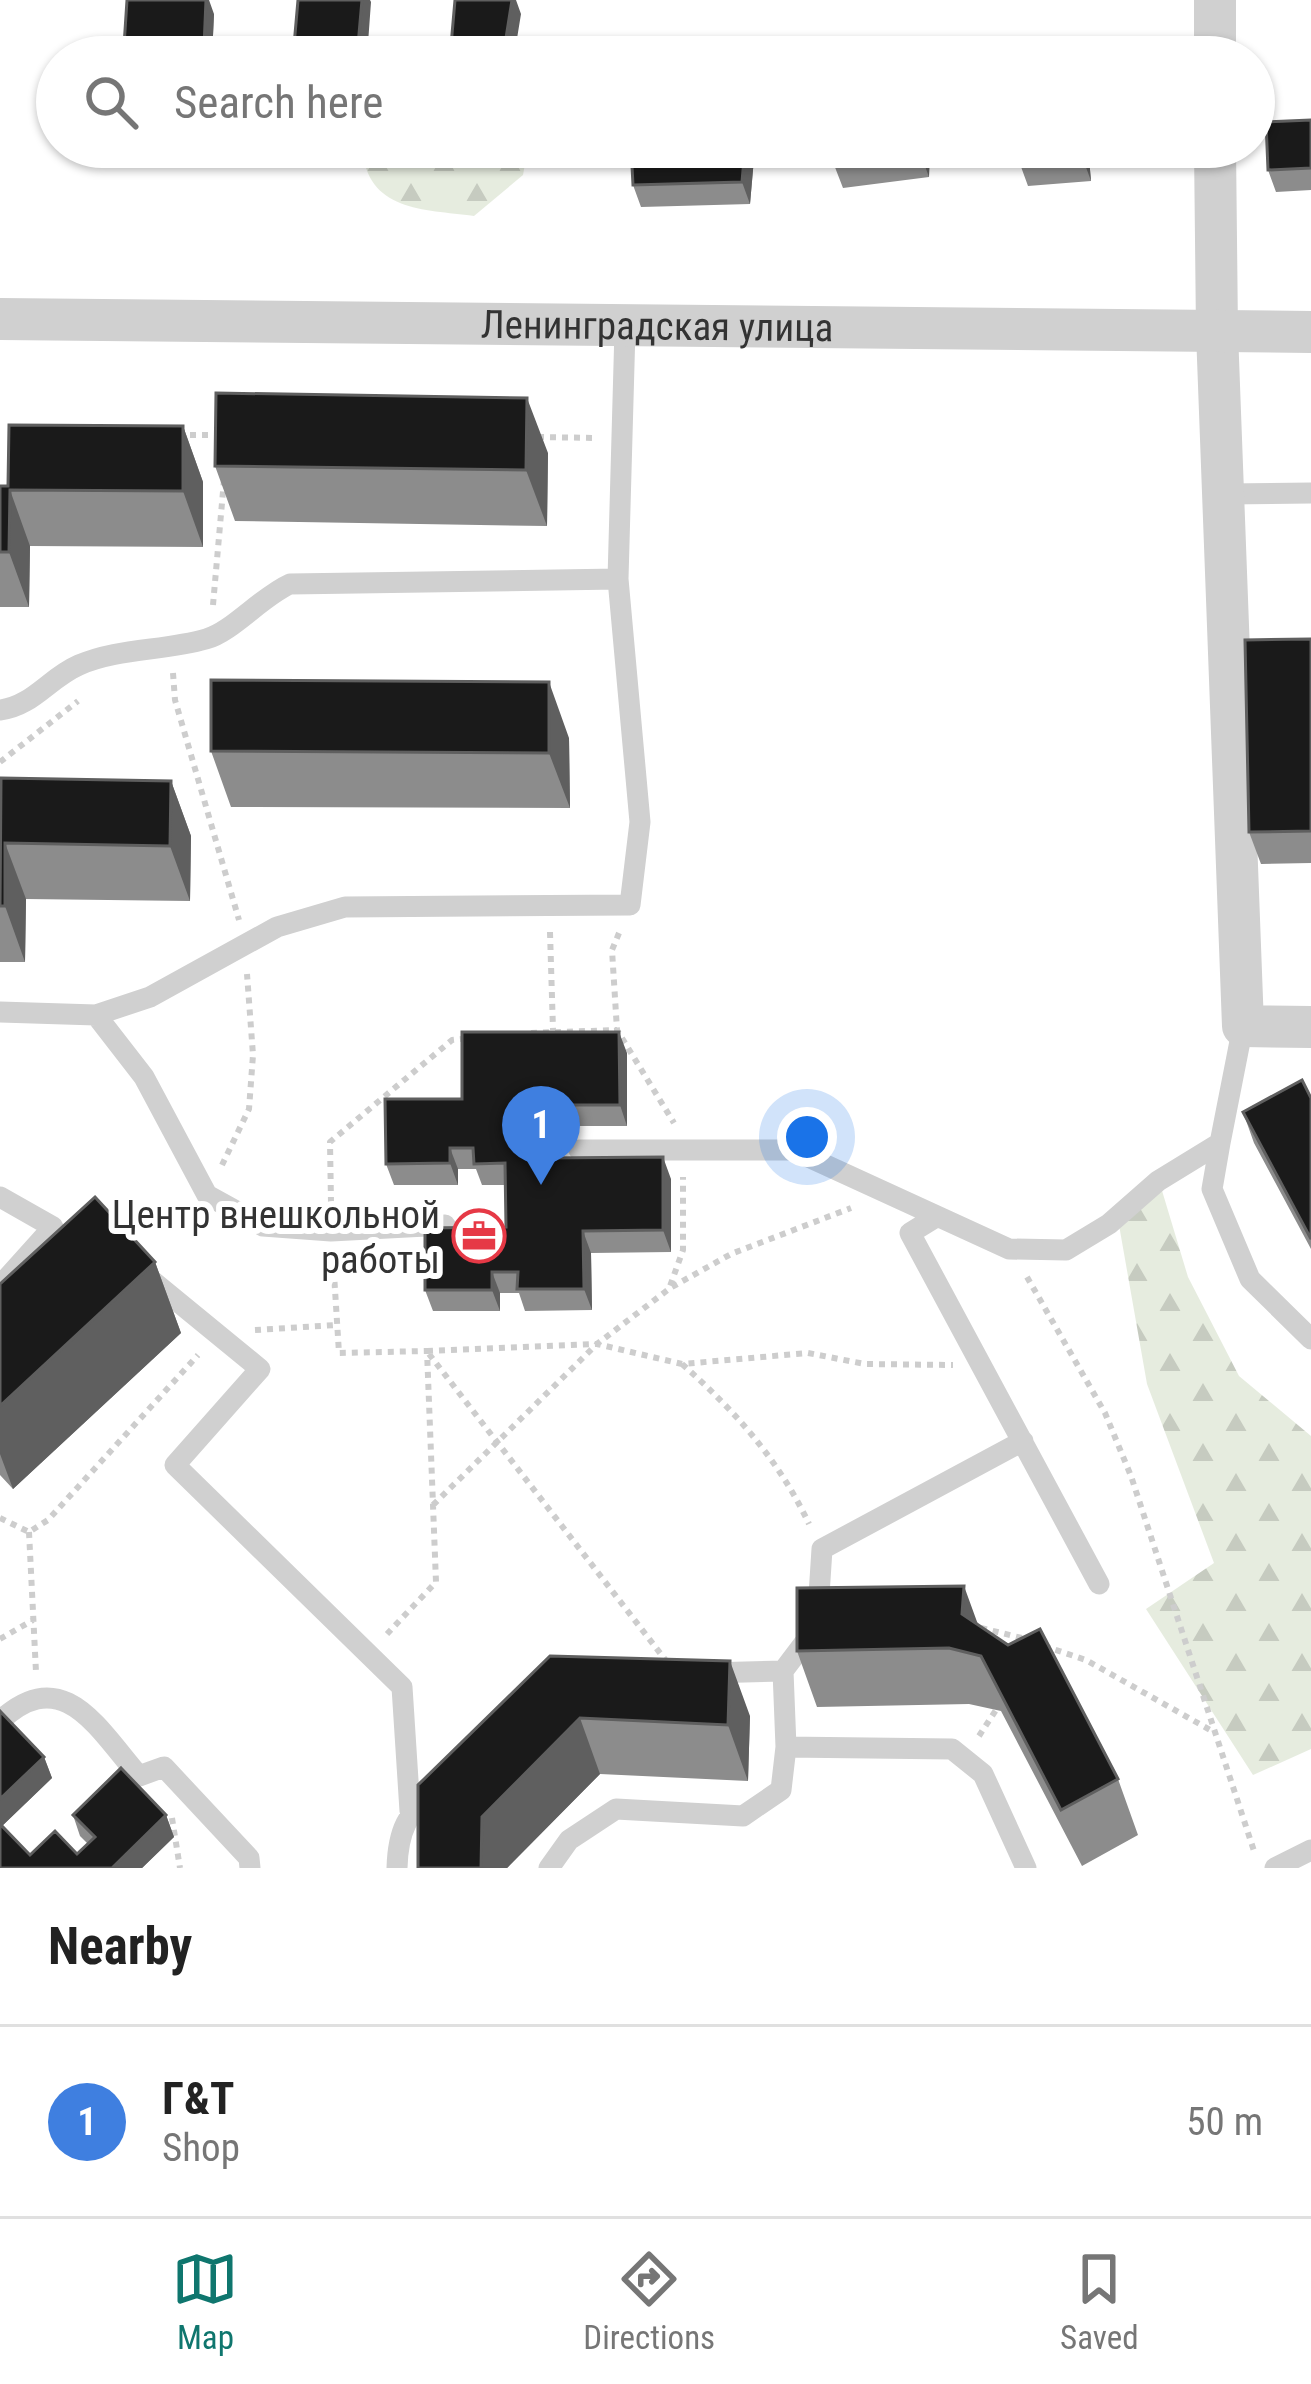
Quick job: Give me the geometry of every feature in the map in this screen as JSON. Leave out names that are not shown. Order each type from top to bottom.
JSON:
[{"type":"street","points":[[1215,0],[1215,36]]},
{"type":"street","points":[[1216,168],[1216,332],[1227,494],[1243,1026],[1311,1027]]},
{"type":"street","name":"Ленинградская улица","points":[[0,319],[1311,332]]},
{"type":"lane","points":[[0,1012],[96,1015],[150,997],[277,927],[345,907],[550,909],[630,904],[640,822],[618,579],[626,328]]},
{"type":"lane","points":[[1227,494],[1311,494]]},
{"type":"lane","points":[[0,710],[30,701],[58,674],[97,657],[212,638],[261,596],[290,584],[618,579]]},
{"type":"lane","points":[[96,1015],[144,1077],[207,1196],[263,1226],[331,1231],[446,1225]]},
{"type":"lane","points":[[1243,1026],[1212,1189],[1250,1279],[1311,1340]]},
{"type":"lane","points":[[579,1150],[793,1150],[1009,1249],[1066,1250],[1109,1224],[1158,1180],[1220,1143]]},
{"type":"lane","points":[[0,1197],[62,1231],[0,1286]]},
{"type":"lane","points":[[936,1217],[910,1233],[1100,1584]]},
{"type":"lane","points":[[105,1247],[220,1332],[260,1370],[175,1465],[402,1688],[410,1811]]},
{"type":"lane","points":[[549,1868],[569,1840],[616,1809],[742,1816],[781,1790],[786,1748],[784,1671],[817,1626],[821,1550],[1023,1442]]},
{"type":"lane","points":[[677,1674],[784,1671]]},
{"type":"lane","points":[[0,1721],[37,1695],[59,1697],[88,1717],[139,1776],[164,1767],[249,1858],[250,1868]]},
{"type":"lane","points":[[786,1748],[952,1749],[982,1774],[1026,1868]]},
{"type":"lane","points":[[397,1868],[398,1834],[410,1811],[460,1766]]},
{"type":"lane","points":[[1275,1868],[1311,1850]]},
{"type":"path","points":[[167,434],[238,436]]},
{"type":"path","points":[[214,435],[219,457]]},
{"type":"path","points":[[526,437],[622,438]]},
{"type":"path","points":[[212,638],[224,478]]},
{"type":"path","points":[[630,904],[612,950],[617,1030],[641,1075],[670,1111],[681,1148],[683,1250],[669,1289]]},
{"type":"path","points":[[550,909],[553,1030]]},
{"type":"path","points":[[512,1034],[617,1030]]},
{"type":"path","points":[[472,1038],[452,1040],[330,1142],[338,1353],[596,1344],[682,1364],[808,1353],[865,1364],[982,1366]]},
{"type":"path","points":[[105,1247],[207,1196]]},
{"type":"path","points":[[433,1505],[596,1344],[669,1289],[731,1254],[819,1216],[897,1196]]},
{"type":"path","points":[[1009,1249],[1105,1413],[1131,1476],[1212,1731],[1245,1814],[1258,1868]]},
{"type":"path","points":[[28,1532],[48,1520],[220,1332],[337,1325]]},
{"type":"path","points":[[427,1351],[677,1674]]},
{"type":"path","points":[[368,1654],[436,1582],[427,1351]]},
{"type":"path","points":[[682,1364],[730,1407],[789,1481],[821,1550]]},
{"type":"path","points":[[0,1517],[28,1532]]},
{"type":"path","points":[[28,1532],[37,1695]]},
{"type":"path","points":[[0,1640],[33,1620]]},
{"type":"path","points":[[977,1628],[1085,1660],[1212,1731]]},
{"type":"path","points":[[1031,1659],[1041,1644]]},
{"type":"green space","points":[[366,168],[524,168],[523,175],[474,216],[401,203],[374,184]]},
{"type":"green space","points":[[1160,1184],[1188,1277],[1239,1376],[1311,1436],[1311,1749],[1253,1775],[1146,1609],[1214,1563],[1147,1384],[1119,1225]]},
{"type":"building","points":[[127,0],[206,0],[204,36],[125,36]]},
{"type":"building","points":[[298,0],[362,0],[359,36],[295,36]]},
{"type":"building","points":[[455,0],[512,0],[506,36],[452,36]]},
{"type":"building","points":[[1311,120],[1311,168],[1268,170],[1275,168],[1275,122]]},
{"type":"building","points":[[632,168],[743,168],[742,182],[633,185]]},
{"type":"building","points":[[216,393],[527,398],[526,470],[215,466]]},
{"type":"building","points":[[9,425],[183,426],[183,491],[10,490],[9,552],[0,552],[0,486],[8,486]]},
{"type":"building","points":[[1311,639],[1311,831],[1249,832],[1245,640]]},
{"type":"building","points":[[211,680],[549,682],[549,753],[211,751]]},
{"type":"building","points":[[1,778],[171,781],[170,846],[5,843],[5,906],[0,906]]},
{"type":"building","points":[[462,1032],[619,1032],[620,1105],[545,1105],[545,1158],[663,1157],[663,1230],[583,1231],[584,1289],[517,1289],[518,1272],[492,1272],[492,1290],[425,1290],[425,1228],[506,1227],[505,1163],[474,1164],[473,1148],[450,1148],[450,1163],[386,1164],[385,1099],[462,1099]]},
{"type":"building","points":[[1302,1080],[1311,1098],[1311,1239],[1243,1112]]},
{"type":"building","points":[[95,1197],[155,1262],[0,1406],[0,1284]]},
{"type":"building","points":[[964,1586],[962,1614],[1008,1645],[1040,1629],[1118,1779],[1061,1810],[981,1656],[949,1648],[797,1651],[797,1588]]},
{"type":"building","points":[[550,1656],[730,1661],[728,1725],[580,1718],[482,1817],[481,1868],[418,1868],[418,1785]]},
{"type":"building","points":[[0,1711],[44,1757],[0,1799]]},
{"type":"building","points":[[121,1768],[166,1815],[112,1868],[0,1868],[0,1824],[30,1855],[55,1831],[77,1854],[95,1837],[73,1815]]},
{"type":"place","name":"Г&Т","points":[[541,1185]]},
{"type":"place","name":"Центр внешкольной работы","points":[[479,1236]]}]
